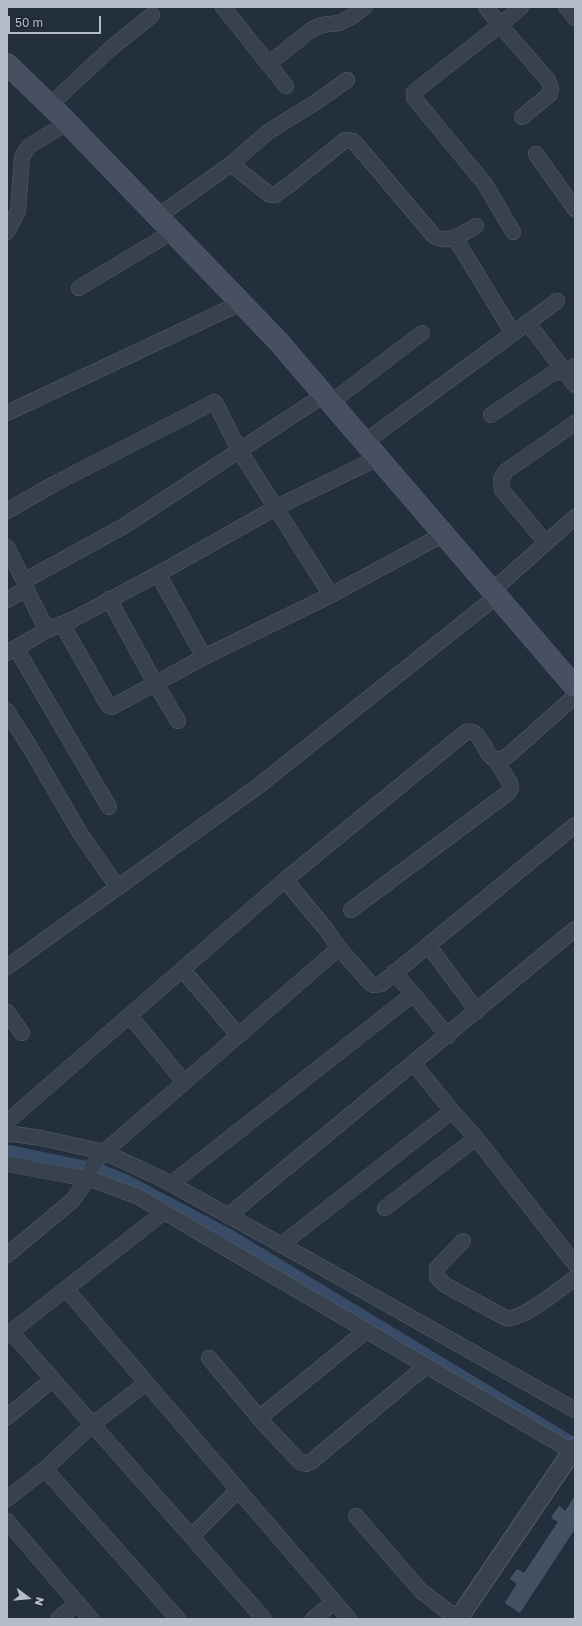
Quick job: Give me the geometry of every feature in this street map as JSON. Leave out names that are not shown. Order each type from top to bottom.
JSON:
[{"type":"main road","points":[[7,64],[67,122],[277,340],[575,687]]},
{"type":"street","points":[[223,7],[286,86]]},
{"type":"street","points":[[268,64],[311,30],[322,25],[339,23],[365,7]]},
{"type":"street","points":[[486,7],[551,85],[550,94],[522,117]]},
{"type":"street","points":[[514,232],[485,184],[414,98],[414,95],[415,90],[500,25],[521,7]]},
{"type":"street","points":[[566,7],[575,18]]},
{"type":"street","points":[[50,105],[110,49],[152,15]]},
{"type":"street","points":[[157,217],[231,164],[268,132],[316,102],[347,80]]},
{"type":"street","points":[[7,232],[18,211],[22,157],[25,151],[29,146],[67,122]]},
{"type":"street","points":[[231,164],[273,195],[293,182],[345,140],[353,141],[434,236],[442,240],[455,238],[476,226]]},
{"type":"street","points":[[536,154],[575,209]]},
{"type":"street","points":[[79,288],[172,232]]},
{"type":"street","points":[[455,238],[513,333]]},
{"type":"street","points":[[365,442],[557,301]]},
{"type":"street","points":[[7,413],[241,304]]},
{"type":"street","points":[[527,322],[569,368],[575,385]]},
{"type":"street","points":[[7,600],[25,585],[124,526],[240,450],[327,399],[422,333]]},
{"type":"street","points":[[490,415],[553,373],[569,368]]},
{"type":"street","points":[[7,511],[54,484],[212,402],[216,404],[240,450],[331,594]]},
{"type":"street","points":[[546,543],[502,490],[501,479],[506,471],[575,423]]},
{"type":"street","points":[[109,807],[11,650],[47,630],[62,624],[158,574],[277,507],[378,458]]},
{"type":"street","points":[[7,967],[257,787],[494,594],[546,543],[575,518]]},
{"type":"street","points":[[62,624],[112,707],[204,657],[331,594],[444,534]]},
{"type":"street","points":[[7,548],[47,630]]},
{"type":"street","points":[[158,574],[204,657]]},
{"type":"street","points":[[109,599],[155,683],[178,721]]},
{"type":"street","points":[[495,759],[500,759],[510,754],[575,696]]},
{"type":"street","points":[[7,711],[80,833],[118,888]]},
{"type":"street","points":[[7,1122],[285,880],[466,732],[471,732],[477,735],[491,757],[495,759],[510,783],[511,787],[509,792],[351,910]]},
{"type":"street","points":[[285,880],[326,929],[339,948],[370,983],[374,985],[381,984],[575,826]]},
{"type":"street","points":[[228,1216],[448,1036],[575,929]]},
{"type":"street","points":[[428,945],[477,1010]]},
{"type":"street","points":[[7,1254],[72,1201],[88,1179],[91,1168],[104,1152],[339,948]]},
{"type":"street","points":[[182,969],[238,1035]]},
{"type":"street","points":[[394,972],[448,1036]]},
{"type":"street","points":[[171,1184],[413,994]]},
{"type":"street","points":[[7,1012],[22,1033]]},
{"type":"street","points":[[130,1016],[184,1082]]},
{"type":"street","points":[[414,1064],[476,1138],[575,1264]]},
{"type":"street","points":[[281,1245],[452,1111]]},
{"type":"street","points":[[7,1134],[41,1138],[104,1152],[171,1184],[575,1410]]},
{"type":"street","points":[[386,1208],[476,1138]]},
{"type":"street","points":[[9,1167],[88,1179],[139,1197],[426,1366],[574,1450],[458,1619],[421,1591],[356,1516]]},
{"type":"street","points":[[164,1212],[9,1334],[52,1379],[264,1619]]},
{"type":"street","points":[[463,1241],[437,1268],[437,1277],[445,1285],[506,1318],[512,1319],[524,1314],[575,1278]]},
{"type":"street","points":[[66,1289],[349,1619]]},
{"type":"street","points":[[259,1418],[367,1330]]},
{"type":"street","points":[[209,1358],[259,1418],[300,1462],[306,1464],[312,1461],[426,1366]]},
{"type":"street","points":[[7,1418],[52,1379]]},
{"type":"street","points":[[7,1499],[45,1469],[92,1425],[146,1383]]},
{"type":"street","points":[[45,1469],[178,1619]]},
{"type":"street","points":[[192,1536],[238,1490]]},
{"type":"street","points":[[7,1521],[91,1619]]},
{"type":"street","points":[[313,1619],[334,1602]]},
{"type":"street","points":[[58,1619],[78,1603]]},
{"type":"building","points":[[575,1495],[575,1530],[520,1614],[504,1603],[516,1584],[509,1579],[517,1568],[524,1572],[557,1522],[550,1518],[559,1505],[565,1510]]},
{"type":"waterway","points":[[7,1151],[99,1170],[124,1180],[230,1236],[575,1445]]}]
